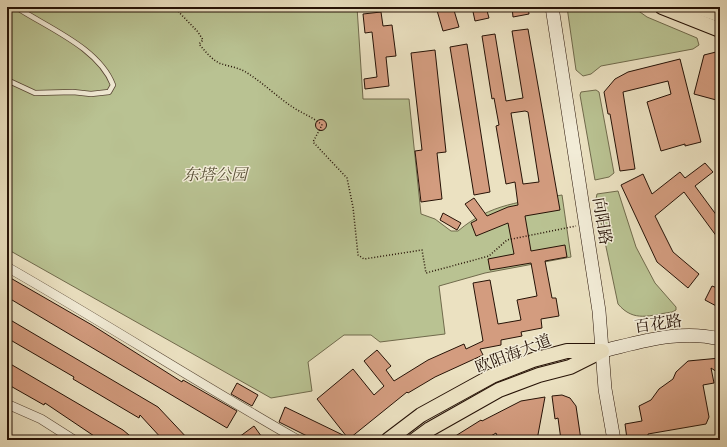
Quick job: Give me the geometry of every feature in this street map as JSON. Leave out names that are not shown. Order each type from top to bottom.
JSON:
[{"type":"main road","name":"向阳路","points":[[552,7],[600,311],[605,389],[614,440]]},
{"type":"main road","points":[[662,7],[720,30]]},
{"type":"main road","points":[[697,7],[720,15]]},
{"type":"main road","name":"百花路","points":[[602,351],[668,337],[693,336],[720,340]]},
{"type":"main road","name":"欧阳海大道","points":[[388,440],[421,415],[492,376],[533,360],[567,351],[602,351]]},
{"type":"main road","name":"欧阳海大道","points":[[415,440],[430,429],[499,390],[539,375],[570,367],[602,351]]},
{"type":"street","points":[[7,267],[96,318],[186,375],[298,440]]},
{"type":"street","points":[[7,404],[41,419],[74,440]]},
{"type":"lane","points":[[7,80],[35,93],[73,92],[91,94],[108,92],[113,85],[108,73],[86,50],[16,7]]},
{"type":"path","points":[[174,7],[198,32],[203,40],[199,44],[210,58],[220,63],[243,70],[296,110],[315,119],[322,125],[313,142],[347,178],[353,207],[358,255],[364,259],[422,250],[426,273],[490,256],[507,240],[586,224]]},
{"type":"green space","name":"东塔公园","points":[[7,7],[357,7],[363,99],[409,99],[421,214],[435,219],[451,231],[458,231],[470,222],[495,209],[520,202],[562,195],[571,257],[485,273],[439,286],[445,334],[380,342],[371,335],[344,335],[308,362],[312,391],[271,398],[7,249]]},
{"type":"green space","points":[[567,7],[633,7],[647,17],[697,38],[699,45],[693,49],[601,66],[591,74],[583,76],[576,70]]},
{"type":"green space","points":[[596,90],[599,92],[614,173],[609,177],[595,180],[580,95],[581,92]]},
{"type":"green space","points":[[618,191],[636,247],[655,283],[676,307],[676,310],[672,312],[649,316],[636,316],[624,310],[618,304],[596,199],[597,194]]},
{"type":"building","points":[[436,7],[453,7],[459,27],[443,31]]},
{"type":"building","points":[[472,7],[486,7],[489,18],[475,21]]},
{"type":"building","points":[[512,7],[528,7],[529,14],[513,17]]},
{"type":"building","points":[[381,12],[383,26],[392,25],[396,56],[386,57],[389,86],[365,89],[364,79],[377,77],[372,32],[365,33],[363,14]]},
{"type":"building","points":[[528,29],[560,210],[525,216],[531,251],[565,245],[567,257],[545,261],[552,298],[556,298],[559,316],[541,319],[542,328],[521,332],[522,336],[501,340],[501,345],[480,349],[483,355],[435,377],[408,393],[407,392],[350,438],[354,440],[315,440],[279,422],[285,407],[347,437],[317,399],[353,369],[374,395],[384,386],[364,361],[377,350],[391,366],[386,370],[394,381],[428,360],[464,344],[466,349],[483,341],[473,283],[490,280],[498,324],[521,320],[517,300],[537,296],[531,263],[490,270],[488,259],[514,254],[508,223],[476,236],[471,223],[477,220],[465,204],[474,198],[487,216],[508,207],[518,205],[515,182],[506,184],[496,126],[499,125],[494,98],[492,99],[482,36],[495,34],[506,101],[523,98],[512,31]],"holes":[[[528,112],[539,182],[523,184],[511,113]]]},
{"type":"building","points":[[467,44],[490,192],[474,195],[450,47]]},
{"type":"building","points":[[435,50],[446,152],[437,153],[442,199],[421,202],[415,151],[422,150],[411,53]]},
{"type":"building","points":[[716,52],[720,53],[720,101],[694,94],[704,55]]},
{"type":"building","points":[[680,59],[701,142],[685,146],[685,144],[661,151],[647,102],[671,94],[668,81],[623,92],[635,169],[620,171],[610,114],[608,114],[604,92],[615,79],[628,72]]},
{"type":"building","points":[[319,120],[323,120],[325,121],[325,129],[319,130],[316,127],[316,123]]},
{"type":"building","points":[[705,163],[713,172],[695,186],[720,220],[720,241],[684,192],[655,216],[673,252],[699,274],[688,288],[657,262],[621,185],[643,174],[652,194],[680,172],[685,178]]},
{"type":"building","points":[[443,213],[461,223],[457,230],[440,220]]},
{"type":"building","points":[[7,276],[92,325],[182,382],[183,380],[237,411],[227,428],[7,297]]},
{"type":"building","points":[[712,286],[720,289],[720,308],[705,300]]},
{"type":"building","points":[[7,318],[158,407],[189,440],[163,440],[140,415],[139,418],[73,379],[74,377],[7,338]]},
{"type":"building","points":[[720,358],[720,374],[711,368],[714,383],[703,385],[709,417],[706,424],[648,434],[648,440],[627,439],[625,424],[642,421],[639,406],[651,400],[659,389],[673,379],[676,372],[688,361]]},
{"type":"building","points":[[7,362],[123,430],[135,440],[100,440],[45,403],[44,405],[7,384]]},
{"type":"building","points":[[237,383],[258,395],[252,406],[231,394]]},
{"type":"building","points":[[562,395],[570,398],[576,406],[581,440],[561,440],[558,418],[555,419],[552,396]]},
{"type":"building","points":[[545,397],[537,440],[499,440],[496,433],[484,440],[449,440],[481,420],[482,421],[521,401]]},
{"type":"building","points":[[254,426],[264,440],[235,440]]}]
